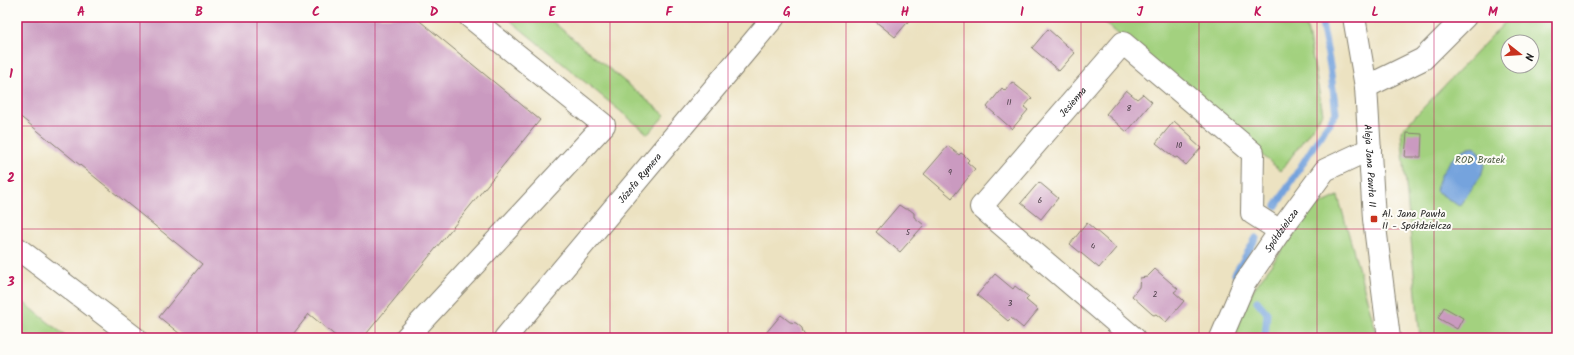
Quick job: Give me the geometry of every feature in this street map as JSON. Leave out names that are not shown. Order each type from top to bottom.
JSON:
[{"type":"street","points":[[406,338],[604,125],[470,17]]},
{"type":"street","name":"Józefa Rymera","points":[[504,338],[774,17]]},
{"type":"street","name":"Aleja Jana Pawła II","points":[[1354,17],[1366,87],[1374,219],[1390,338]]},
{"type":"street","points":[[1366,87],[1423,59],[1465,17]]},
{"type":"street","name":"Jesienna","points":[[1134,338],[981,207],[1123,43],[1253,153],[1252,213],[1280,231]]},
{"type":"street","name":"Spółdzielcza","points":[[1221,338],[1244,284],[1280,231],[1325,170],[1370,149]]},
{"type":"street","points":[[17,248],[135,338]]},
{"type":"green space","points":[[506,17],[547,17],[665,115],[648,134]]},
{"type":"green space","points":[[1098,17],[1305,17],[1323,113],[1281,171]]},
{"type":"green space","name":"ROD Bratek","points":[[1510,17],[1557,17],[1557,338],[1420,338],[1401,131]]},
{"type":"green space","points":[[1338,196],[1378,338],[1232,338],[1253,290],[1313,208]]},
{"type":"green space","points":[[17,297],[68,338],[17,338]]},
{"type":"water","points":[[1475,147],[1485,162],[1481,176],[1459,206],[1436,191],[1437,185],[1445,168],[1458,153],[1464,149]]},
{"type":"building","points":[[17,17],[415,17],[540,120],[363,338],[338,338],[309,314],[290,338],[185,338],[159,317],[202,264],[17,114]]},
{"type":"building","points":[[870,17],[912,17],[895,37]]},
{"type":"building","points":[[1048,29],[1075,53],[1059,71],[1032,48]]},
{"type":"building","points":[[1012,82],[1032,98],[1024,107],[1028,110],[1012,129],[987,107],[1002,88],[1005,91]]},
{"type":"building","points":[[1126,90],[1137,99],[1143,94],[1152,102],[1127,132],[1106,114]]},
{"type":"building","points":[[1174,121],[1192,137],[1192,140],[1201,148],[1186,165],[1156,143]]},
{"type":"building","points":[[1407,133],[1422,134],[1421,157],[1405,157]]},
{"type":"building","points":[[948,146],[959,155],[961,153],[964,155],[969,160],[967,162],[975,169],[952,198],[924,174]]},
{"type":"building","points":[[1039,182],[1058,198],[1041,219],[1021,203]]},
{"type":"building","points":[[899,205],[914,213],[914,217],[924,225],[900,252],[876,232]]},
{"type":"building","points":[[1087,223],[1116,248],[1099,268],[1070,244]]},
{"type":"building","points":[[1155,269],[1178,289],[1174,292],[1184,301],[1166,322],[1156,314],[1152,314],[1132,296],[1139,287],[1140,278],[1147,277]]},
{"type":"building","points":[[995,274],[1013,289],[1015,286],[1029,297],[1026,300],[1038,310],[1023,328],[1011,318],[1008,321],[977,295]]},
{"type":"building","points":[[1444,307],[1463,318],[1457,329],[1438,318]]},
{"type":"building","points":[[781,315],[790,322],[796,323],[802,328],[803,333],[808,338],[768,338],[765,334]]},
{"type":"waterway","points":[[1276,206],[1336,113],[1330,66],[1321,17]]},
{"type":"waterway","points":[[1235,274],[1256,238]]},
{"type":"waterway","points":[[1257,301],[1267,313],[1265,338]]},
{"type":"place","name":"Al. Jana Pawła II - Spółdzielcza","points":[[1374,219]]}]
